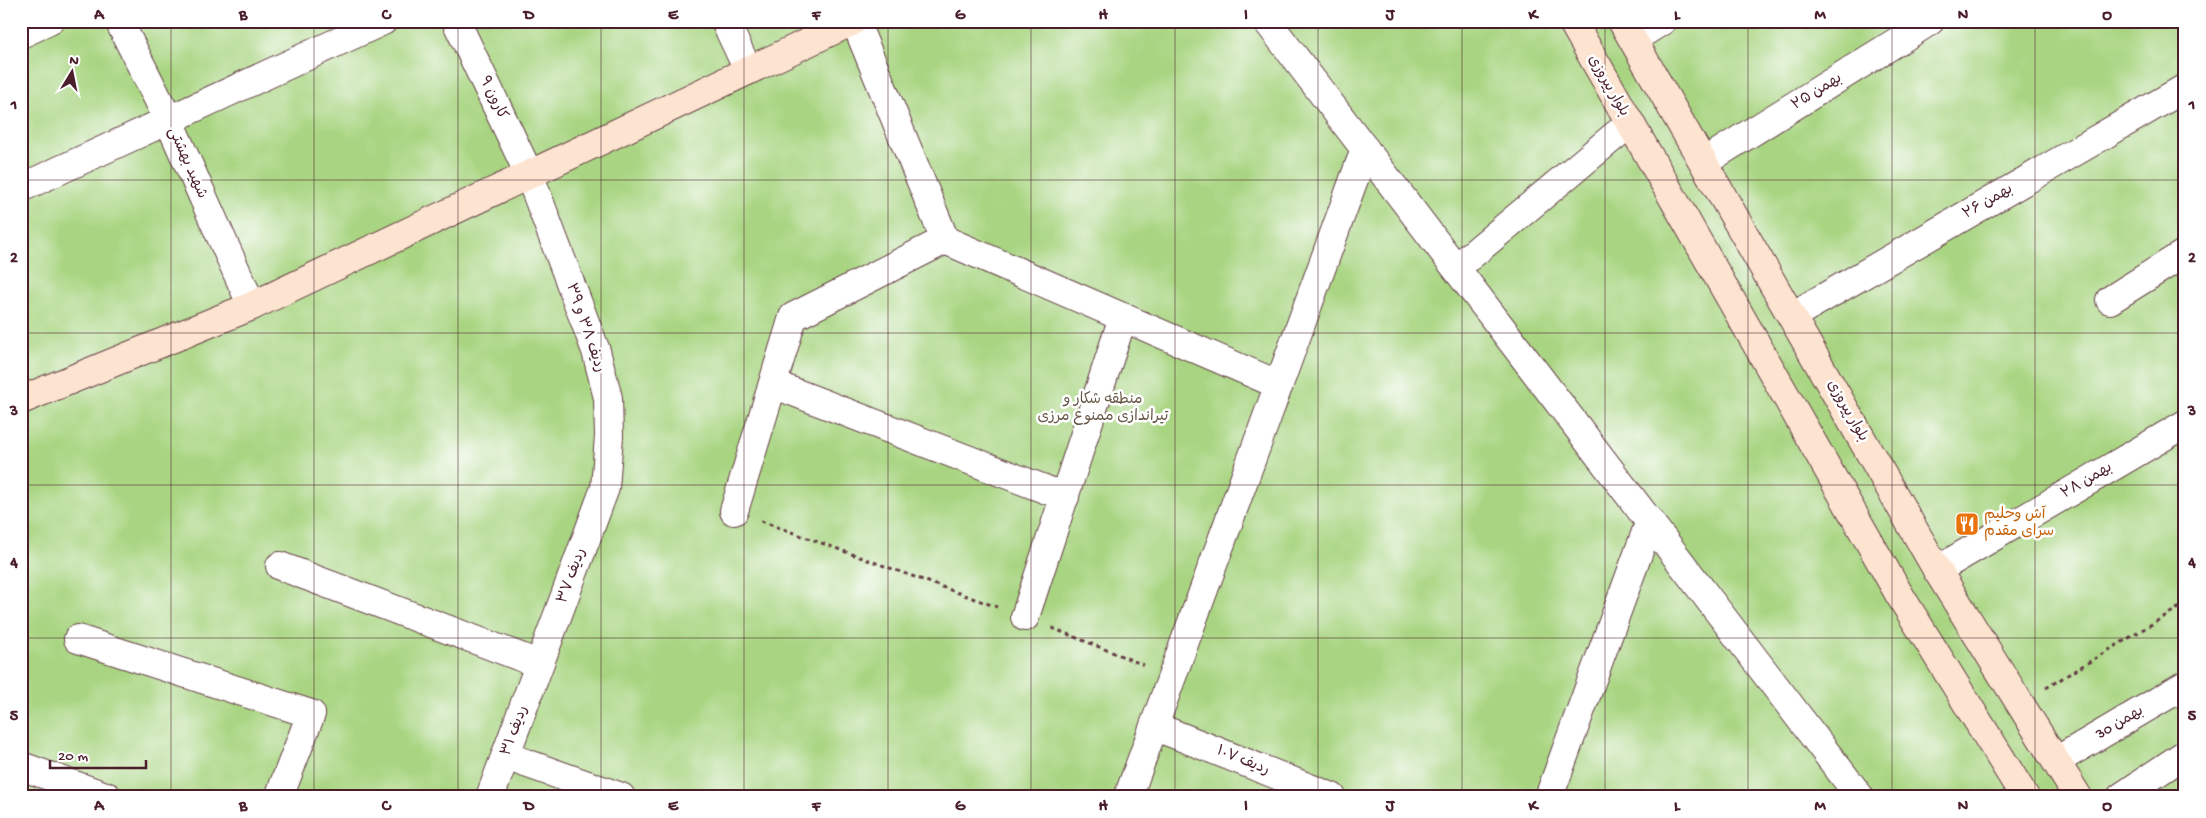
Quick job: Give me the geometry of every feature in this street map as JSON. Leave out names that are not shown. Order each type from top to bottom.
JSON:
[{"type":"main road","points":[[21,400],[252,306],[854,21]]},
{"type":"main road","name":"بلوار پیروزی","points":[[1572,21],[1899,594],[2025,797]]},
{"type":"main road","name":"بلوار پیروزی","points":[[1628,30],[1937,570],[2078,797]]},
{"type":"street","points":[[21,34],[49,21]]},
{"type":"street","name":"شهید بهشتی","points":[[119,21],[168,119],[252,306]]},
{"type":"street","points":[[21,188],[383,21]]},
{"type":"street","name":"کارون ۹","points":[[456,21],[529,174]]},
{"type":"street","points":[[725,21],[748,70]]},
{"type":"street","points":[[854,21],[945,240],[1279,385]]},
{"type":"street","points":[[1267,21],[1860,797]]},
{"type":"street","points":[[1628,30],[1662,21]]},
{"type":"street","name":"بهمن ۲۵","points":[[1704,162],[1930,21]]},
{"type":"street","name":"بهمن ۲۶","points":[[1792,316],[2185,88]]},
{"type":"street","points":[[1456,268],[1630,123]]},
{"type":"street","points":[[1128,797],[1365,149]]},
{"type":"street","name":"ردیف ۳۸ و ۳۹","points":[[529,174],[596,351],[608,398],[608,436],[604,488]]},
{"type":"street","points":[[734,511],[794,317],[945,240]]},
{"type":"street","points":[[2110,300],[2185,253]]},
{"type":"street","points":[[1025,617],[1123,318]]},
{"type":"street","points":[[773,384],[1065,497]]},
{"type":"street","name":"بهمن ۲۸","points":[[1937,570],[2185,424]]},
{"type":"street","name":"ردیف ۳۷","points":[[539,664],[604,488]]},
{"type":"street","points":[[1549,797],[1650,521]]},
{"type":"street","points":[[280,566],[539,664]]},
{"type":"street","points":[[78,639],[311,714],[279,797]]},
{"type":"street","name":"ردیف ۳۱","points":[[490,797],[539,664]]},
{"type":"street","name":"بهمن 30","points":[[2056,761],[2185,686]]},
{"type":"street","name":"ردیف ۱۰۷","points":[[1154,726],[1332,797]]},
{"type":"street","points":[[2121,797],[2185,754]]},
{"type":"street","points":[[506,756],[621,797]]},
{"type":"street","points":[[21,766],[61,790],[108,797]]},
{"type":"path","points":[[734,511],[1025,617],[1172,676]]},
{"type":"path","points":[[2020,703],[2185,604]]},
{"type":"green space","name":"منطقه شکار و تیراندازی ممنوع مرزی","points":[[21,21],[2185,21],[2185,797],[21,797]]},
{"type":"place","name":"آش وحلیم سرای مقدم","points":[[1967,524]]}]
